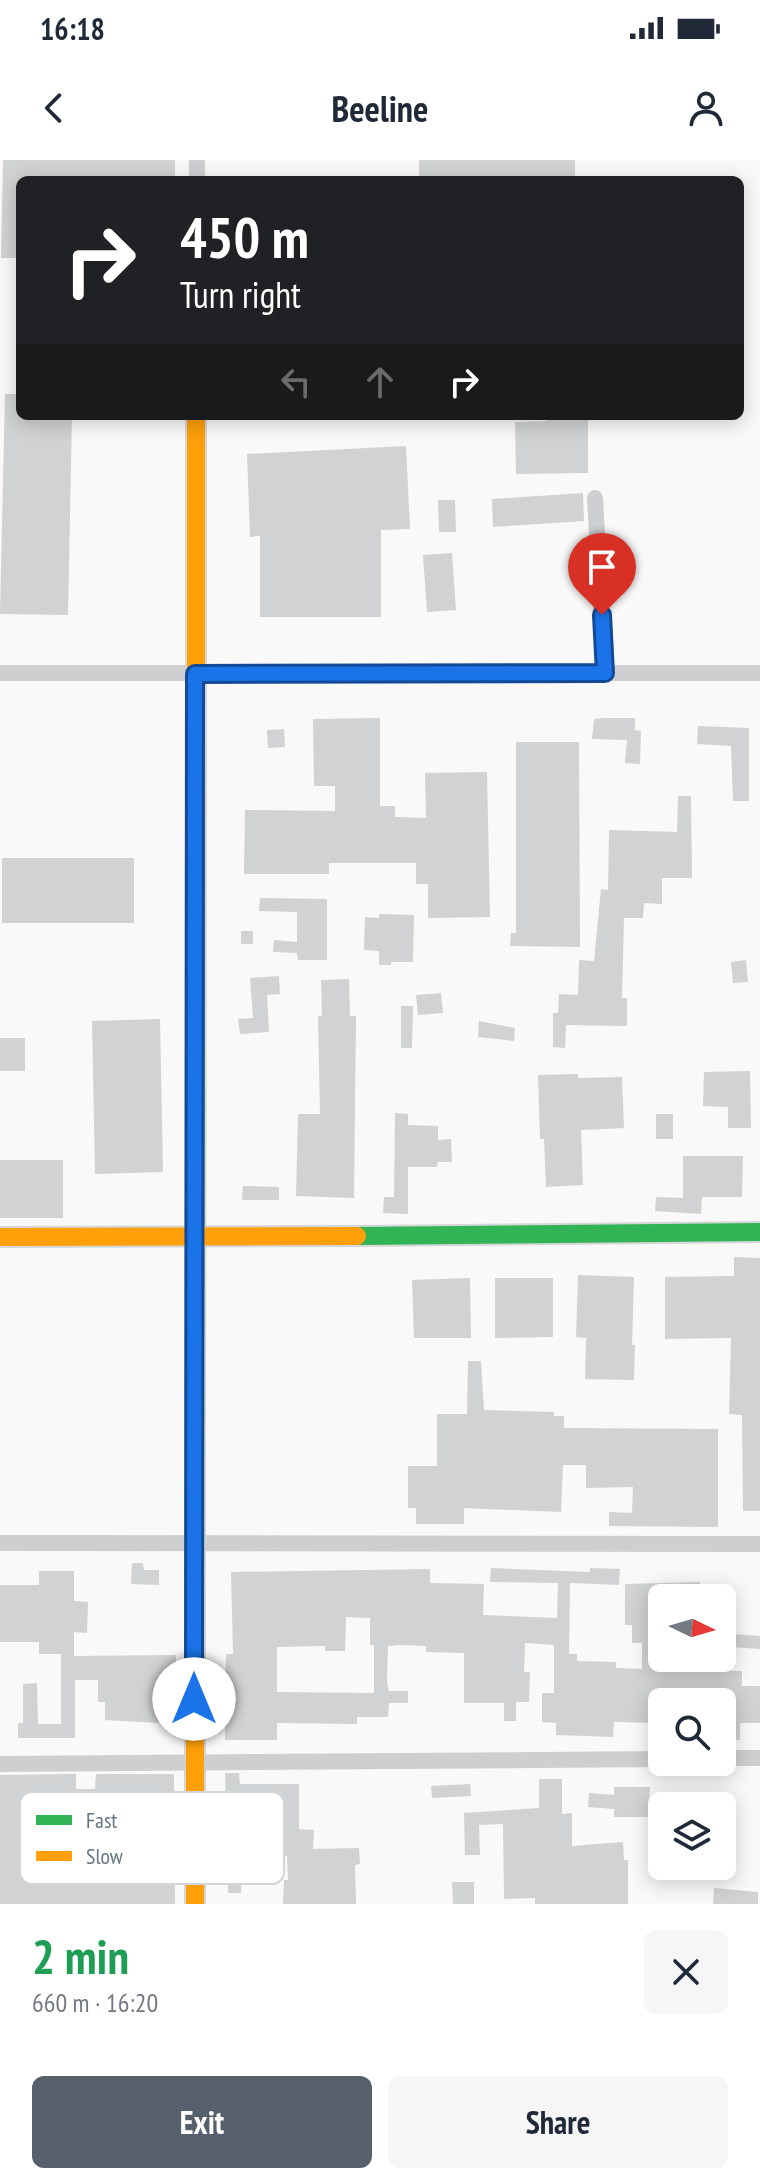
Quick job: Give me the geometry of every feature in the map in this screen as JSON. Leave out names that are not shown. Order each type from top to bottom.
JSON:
[{"type":"street","points":[[193,1792],[196,420]]},
{"type":"street","points":[[595,498],[605,673]]},
{"type":"street","points":[[0,673],[760,673]]},
{"type":"street","points":[[0,1237],[760,1232]]},
{"type":"street","points":[[0,1543],[760,1544]]},
{"type":"street","points":[[736,1758],[760,1758]]},
{"type":"street","points":[[0,1764],[648,1759]]},
{"type":"street","points":[[195,1884],[195,1904]]},
{"type":"building","points":[[3,160],[175,160],[175,176],[16,176],[16,258],[1,258]]},
{"type":"building","points":[[419,160],[575,160],[575,176],[419,176]]},
{"type":"building","points":[[5,394],[16,394],[16,420],[72,420],[68,615],[0,614]]},
{"type":"building","points":[[588,420],[588,473],[516,474],[515,422]]},
{"type":"building","points":[[406,446],[410,529],[381,530],[381,617],[260,617],[260,536],[250,537],[247,454]]},
{"type":"building","points":[[583,493],[584,521],[493,527],[492,499]]},
{"type":"building","points":[[438,500],[455,500],[456,532],[439,532]]},
{"type":"building","points":[[452,553],[456,610],[427,612],[423,555]]},
{"type":"building","points":[[380,718],[380,806],[395,806],[395,817],[426,818],[425,773],[487,772],[490,917],[428,918],[428,884],[416,884],[416,863],[329,863],[329,874],[244,874],[245,810],[335,811],[335,786],[314,786],[313,719]]},
{"type":"building","points":[[635,718],[635,730],[641,731],[640,764],[625,763],[627,740],[592,739],[594,719]]},
{"type":"building","points":[[698,726],[749,728],[749,801],[733,801],[731,746],[697,744]]},
{"type":"building","points":[[284,729],[285,747],[268,748],[267,730]]},
{"type":"building","points":[[516,742],[579,742],[580,947],[510,946],[511,933],[516,933]]},
{"type":"building","points":[[678,796],[691,796],[692,878],[662,878],[662,904],[644,903],[643,918],[624,918],[622,998],[627,998],[627,1026],[566,1025],[565,1048],[553,1047],[553,1013],[558,1013],[559,994],[578,995],[579,960],[594,961],[601,889],[608,890],[609,830],[677,832]]},
{"type":"building","points":[[2,858],[134,858],[134,923],[2,923]]},
{"type":"building","points":[[260,898],[327,899],[327,960],[298,960],[297,953],[273,952],[274,940],[297,942],[297,912],[259,911]]},
{"type":"building","points":[[379,914],[414,915],[413,962],[379,965],[379,951],[364,950],[365,917],[379,918]]},
{"type":"building","points":[[241,931],[253,931],[253,944],[241,944]]},
{"type":"building","points":[[746,960],[748,982],[733,983],[731,962]]},
{"type":"building","points":[[279,976],[280,994],[267,995],[269,1032],[240,1034],[238,1019],[253,1018],[250,978]]},
{"type":"building","points":[[349,979],[350,1016],[356,1016],[354,1198],[296,1196],[298,1114],[320,1114],[318,1016],[322,1016],[321,980]]},
{"type":"building","points":[[441,993],[443,1013],[418,1015],[416,995]]},
{"type":"building","points":[[401,1006],[413,1006],[412,1048],[401,1048]]},
{"type":"building","points":[[160,1019],[163,1172],[95,1174],[92,1021]]},
{"type":"building","points":[[479,1021],[515,1028],[514,1041],[478,1037]]},
{"type":"building","points":[[0,1038],[25,1038],[25,1071],[0,1071]]},
{"type":"building","points":[[750,1071],[751,1128],[728,1128],[728,1107],[703,1106],[704,1072]]},
{"type":"building","points":[[578,1074],[578,1078],[622,1077],[624,1128],[581,1130],[583,1185],[546,1187],[544,1139],[540,1139],[538,1075]]},
{"type":"building","points":[[395,1113],[408,1114],[408,1125],[438,1126],[438,1140],[451,1139],[452,1162],[438,1162],[437,1167],[408,1167],[408,1214],[383,1213],[384,1197],[394,1197]]},
{"type":"building","points":[[656,1114],[673,1114],[673,1139],[656,1139]]},
{"type":"building","points":[[683,1156],[743,1156],[742,1197],[702,1197],[701,1214],[655,1211],[656,1197],[683,1198]]},
{"type":"building","points":[[0,1160],[63,1160],[63,1218],[0,1218]]},
{"type":"building","points":[[243,1186],[279,1187],[279,1200],[242,1200]]},
{"type":"building","points":[[734,1257],[760,1258],[760,1511],[743,1511],[742,1415],[729,1414],[731,1338],[665,1339],[665,1277],[734,1276]]},
{"type":"building","points":[[578,1275],[634,1277],[634,1380],[585,1379],[586,1338],[576,1337]]},
{"type":"building","points":[[470,1278],[471,1338],[414,1338],[412,1280]]},
{"type":"building","points":[[495,1278],[553,1278],[553,1337],[495,1338]]},
{"type":"building","points":[[468,1361],[481,1361],[484,1410],[554,1412],[554,1416],[564,1416],[564,1428],[718,1429],[718,1527],[609,1526],[609,1512],[632,1513],[633,1487],[586,1488],[586,1465],[563,1465],[561,1512],[464,1508],[464,1524],[416,1524],[416,1508],[408,1508],[408,1466],[437,1466],[437,1414],[467,1414]]},
{"type":"building","points":[[132,1563],[143,1563],[144,1570],[159,1570],[159,1585],[131,1584]]},
{"type":"building","points":[[491,1568],[590,1572],[590,1568],[620,1569],[619,1585],[570,1583],[569,1654],[577,1654],[577,1661],[616,1662],[616,1668],[642,1669],[642,1643],[632,1643],[632,1625],[625,1625],[625,1584],[700,1582],[648,1584],[648,1672],[742,1671],[742,1686],[760,1686],[760,1723],[740,1723],[740,1740],[736,1740],[736,1688],[648,1688],[648,1723],[614,1722],[613,1737],[556,1735],[556,1723],[542,1722],[542,1693],[554,1693],[554,1645],[525,1643],[524,1672],[530,1672],[529,1702],[516,1702],[516,1721],[504,1721],[504,1703],[464,1703],[464,1653],[426,1652],[426,1646],[399,1645],[388,1646],[387,1681],[389,1691],[408,1691],[408,1703],[389,1703],[388,1717],[357,1717],[357,1724],[277,1723],[277,1740],[225,1740],[226,1654],[233,1654],[231,1572],[430,1569],[430,1583],[484,1584],[483,1615],[557,1618],[558,1583],[490,1582]],"holes":[[[346,1617],[370,1618],[370,1645],[374,1645],[374,1693],[277,1692],[277,1647],[325,1646],[325,1651],[345,1651]]]},
{"type":"building","points":[[39,1571],[74,1571],[74,1601],[88,1602],[87,1633],[74,1632],[74,1656],[176,1655],[175,1724],[105,1720],[105,1702],[98,1702],[98,1680],[75,1680],[75,1738],[18,1738],[18,1723],[23,1723],[23,1684],[37,1683],[38,1724],[61,1724],[61,1654],[39,1654],[39,1642],[0,1642],[0,1585],[39,1585]]},
{"type":"building","points":[[736,1634],[760,1636],[760,1649],[736,1647]]},
{"type":"building","points":[[225,1773],[239,1773],[240,1784],[299,1784],[299,1829],[314,1830],[313,1849],[359,1848],[360,1864],[355,1865],[356,1904],[283,1904],[284,1880],[288,1880],[287,1856],[284,1856],[284,1792],[225,1792]]},
{"type":"building","points":[[76,1774],[76,1789],[95,1789],[96,1774],[174,1774],[174,1792],[20,1792],[20,1884],[175,1884],[175,1904],[0,1904],[0,1775]]},
{"type":"building","points":[[539,1779],[562,1779],[562,1814],[572,1813],[572,1846],[623,1842],[624,1860],[628,1860],[628,1904],[535,1904],[535,1898],[504,1899],[503,1824],[479,1825],[480,1855],[465,1855],[464,1813],[539,1808]]},
{"type":"building","points":[[470,1784],[471,1796],[432,1798],[431,1786]]},
{"type":"building","points":[[614,1787],[650,1787],[648,1817],[614,1817],[614,1809],[588,1807],[589,1793],[614,1795]]},
{"type":"building","points":[[452,1882],[474,1882],[474,1904],[453,1904]]},
{"type":"building","points":[[228,1884],[241,1884],[241,1893],[228,1893]]},
{"type":"building","points":[[714,1888],[758,1892],[758,1904],[713,1904]]},
{"type":"traffic: fast","points":[[195,1467],[196,819]]},
{"type":"traffic: fast","points":[[357,1236],[760,1232]]},
{"type":"traffic: slow","points":[[196,420],[196,819]]},
{"type":"traffic: slow","points":[[0,1237],[357,1236]]},
{"type":"traffic: slow","points":[[195,1467],[195,1792]]},
{"type":"traffic: slow","points":[[195,1884],[195,1904]]},
{"type":"route","points":[[194,1699],[195,674],[605,673],[602,615]]}]
